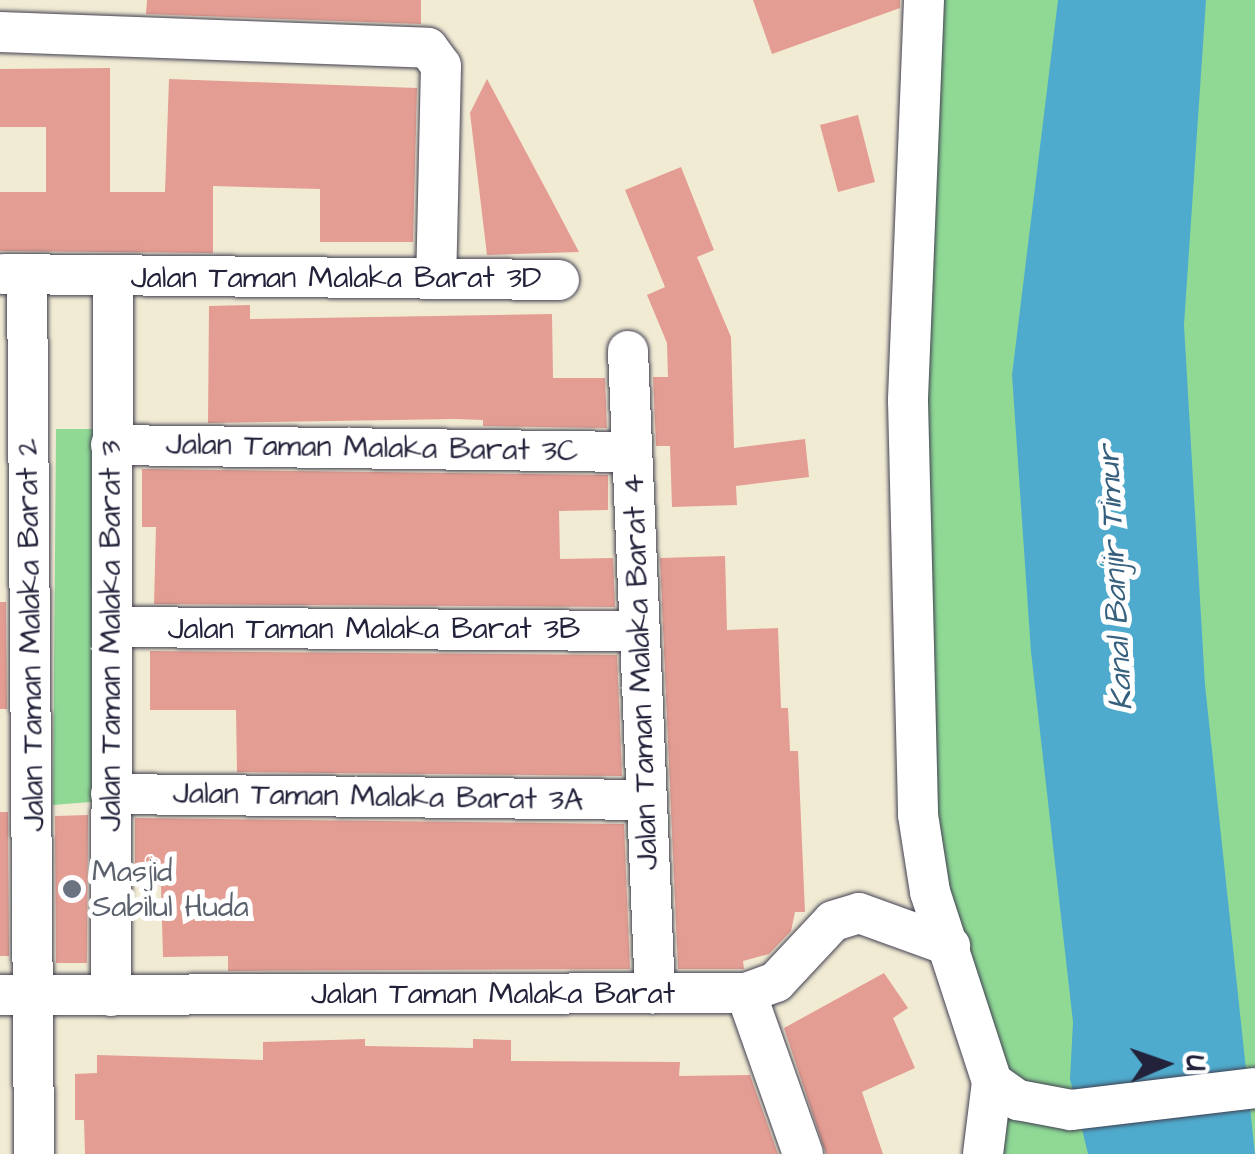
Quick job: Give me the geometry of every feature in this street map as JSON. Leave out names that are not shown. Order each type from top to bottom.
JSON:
[{"type":"street","points":[[924,0],[908,401],[910,632],[920,848],[992,1082],[983,1154]]},
{"type":"street","points":[[0,32],[428,48],[441,66],[436,279]]},
{"type":"street","name":"Jalan Taman Malaka Barat 3D","points":[[14,274],[560,280]]},
{"type":"street","name":"Jalan Taman Malaka Barat 2","points":[[14,274],[17,995],[34,1154]]},
{"type":"street","name":"Jalan Taman Malaka Barat 3","points":[[111,996],[113,277]]},
{"type":"street","name":"Jalan Taman Malaka Barat 4","points":[[628,352],[654,993]]},
{"type":"street","name":"Jalan Taman Malaka Barat 3C","points":[[112,445],[632,452]]},
{"type":"street","name":"Jalan Taman Malaka Barat 3B","points":[[112,627],[637,631]]},
{"type":"street","name":"Jalan Taman Malaka Barat 3A","points":[[111,794],[646,800]]},
{"type":"street","name":"Jalan Taman Malaka Barat","points":[[17,995],[746,993],[776,982],[833,921],[859,913],[950,946]]},
{"type":"street","points":[[746,993],[803,1154]]},
{"type":"street","points":[[992,1082],[1018,1100],[1071,1110],[1255,1088]]},
{"type":"green space","points":[[924,0],[1255,0],[1255,1154],[983,1154],[992,1082],[930,892]]},
{"type":"green space","points":[[56,429],[111,429],[103,801],[53,805]]},
{"type":"water","name":"Kanal Banjir Timur","points":[[1058,0],[1206,0],[1184,325],[1205,685],[1255,1154],[1088,1154],[1070,1079],[1073,1022],[1031,652],[1012,375]]},
{"type":"building","points":[[147,0],[421,0],[421,24],[146,14]]},
{"type":"building","points":[[753,0],[900,0],[900,8],[772,54]]},
{"type":"building","points":[[110,68],[110,192],[165,192],[169,79],[417,88],[413,242],[320,242],[320,189],[213,186],[213,253],[0,251],[0,192],[46,192],[46,127],[0,127],[0,69]]},
{"type":"building","points":[[487,79],[579,252],[487,255],[470,113]]},
{"type":"building","points":[[858,115],[875,182],[838,192],[820,125]]},
{"type":"building","points":[[681,167],[714,250],[697,257],[731,337],[734,448],[805,439],[809,477],[736,486],[737,505],[672,507],[670,446],[656,446],[653,377],[668,377],[667,343],[647,295],[665,287],[625,190]]},
{"type":"building","points":[[250,305],[250,319],[552,314],[553,378],[605,378],[607,428],[483,426],[483,420],[455,419],[208,423],[209,306]]},
{"type":"building","points":[[142,469],[608,475],[608,510],[559,511],[560,559],[613,558],[615,607],[154,604],[156,527],[142,527]]},
{"type":"building","points":[[725,556],[727,630],[778,628],[781,708],[788,708],[790,751],[798,751],[805,912],[795,912],[791,931],[769,954],[743,961],[744,969],[678,969],[660,558]]},
{"type":"building","points":[[0,602],[6,602],[7,709],[0,709]]},
{"type":"building","points":[[150,651],[617,655],[622,776],[237,772],[236,710],[150,710]]},
{"type":"building","points":[[0,812],[8,812],[9,956],[0,956]]},
{"type":"building","name":"Masjid Sabilul Huda","points":[[88,815],[87,963],[56,963],[55,816]]},
{"type":"building","points":[[135,818],[624,824],[630,969],[228,971],[228,956],[163,957],[161,886],[135,886]]},
{"type":"building","points":[[884,973],[908,1008],[893,1018],[915,1068],[862,1092],[883,1154],[826,1154],[784,1028]]},
{"type":"building","points":[[365,1039],[365,1046],[473,1048],[473,1039],[511,1040],[511,1061],[680,1062],[679,1076],[750,1075],[778,1154],[85,1154],[84,1120],[75,1120],[75,1074],[97,1073],[97,1055],[263,1060],[263,1042]]},
{"type":"place","name":"Masjid Sabilul Huda","points":[[72,889]]}]
